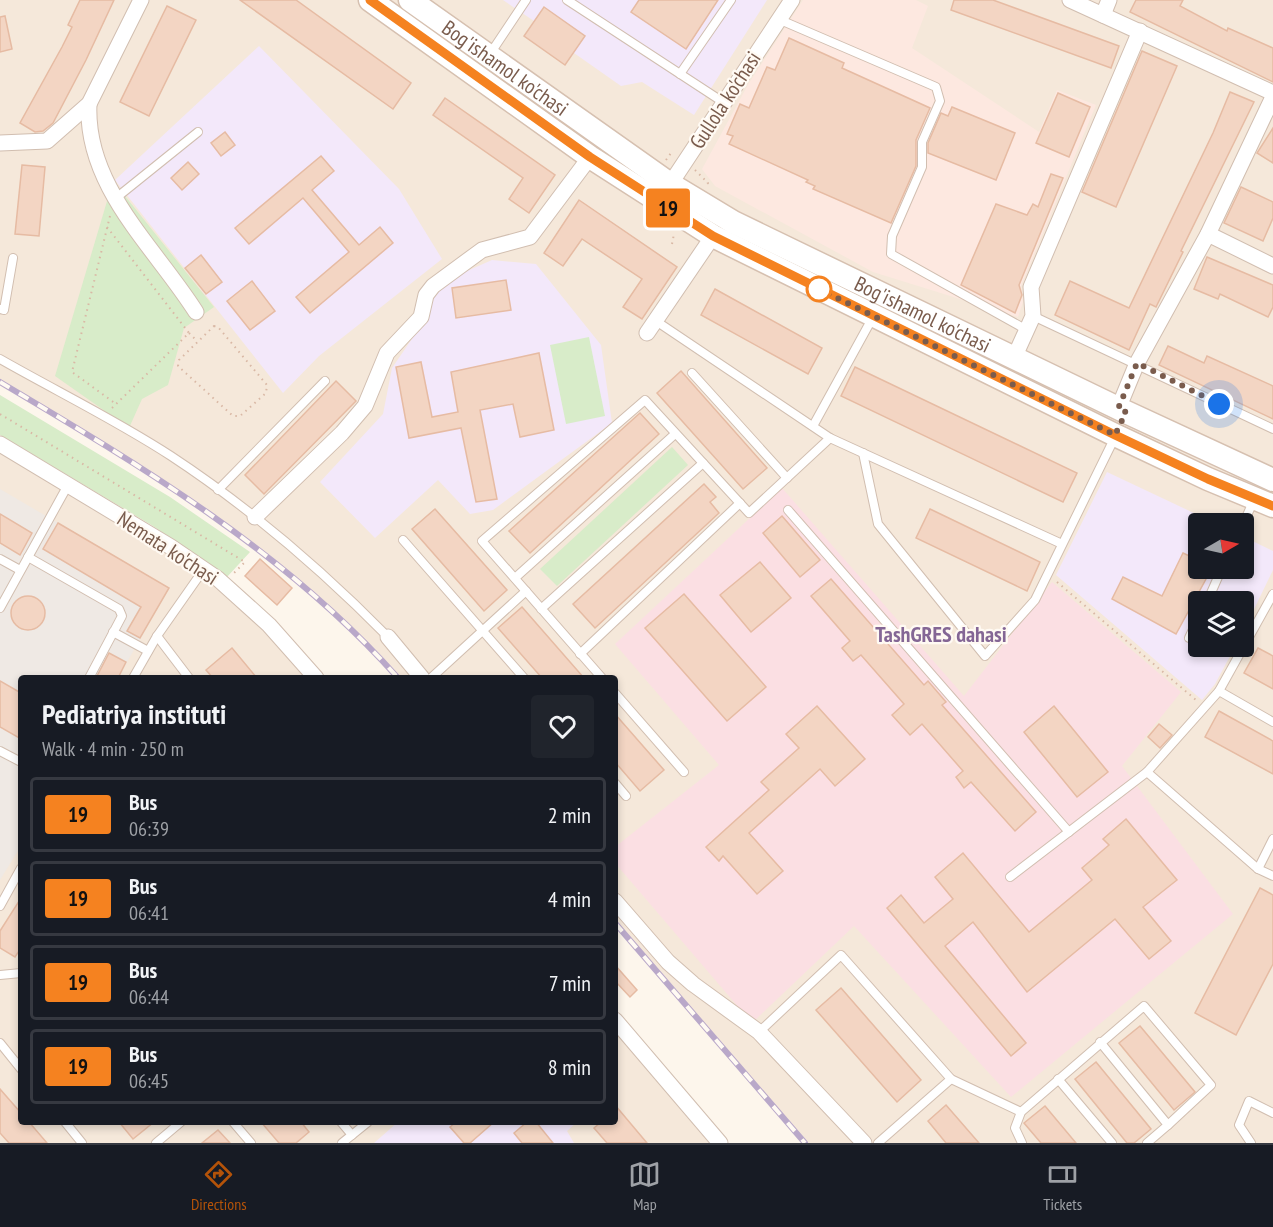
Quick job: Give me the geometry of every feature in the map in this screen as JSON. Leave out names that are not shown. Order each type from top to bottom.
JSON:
[{"type":"main road","name":"Bog'ishamol ko'chasi","points":[[410,0],[489,55],[664,193],[713,236],[1115,435],[1264,502]]},
{"type":"main road","name":"Bog'ishamol ko'chasi","points":[[381,3],[590,157],[664,193],[732,222],[1122,410],[1273,480]]},
{"type":"main road","points":[[1115,435],[1122,410]]},
{"type":"street","points":[[0,143],[47,141],[89,104],[141,0]]},
{"type":"street","name":"Gullola ko'chasi","points":[[664,193],[792,0]]},
{"type":"street","points":[[1070,0],[1273,93]]},
{"type":"street","points":[[1102,15],[1110,0]]},
{"type":"street","points":[[1014,358],[1030,323],[1030,287],[1140,31]]},
{"type":"street","points":[[1122,410],[1137,363],[1208,234],[1273,97]]},
{"type":"street","points":[[89,104],[88,127],[99,167],[116,198],[196,312]]},
{"type":"street","points":[[255,517],[342,433],[365,406],[387,353],[421,317],[426,295],[433,286],[482,250],[530,237],[590,157]]},
{"type":"street","points":[[1208,234],[1273,266]]},
{"type":"street","points":[[651,327],[713,236]]},
{"type":"street","name":"Nemata ko'chasi","points":[[0,444],[204,569],[269,625],[313,675]]},
{"type":"street","points":[[388,637],[420,675]]},
{"type":"street","points":[[618,904],[668,962],[693,984],[759,1032],[864,1143]]},
{"type":"street","points":[[618,1024],[720,1143]]},
{"type":"lane","points":[[489,55],[526,0]]},
{"type":"lane","points":[[567,0],[723,102]]},
{"type":"lane","points":[[680,74],[731,0]]},
{"type":"lane","points":[[778,18],[936,87],[940,101],[922,142],[922,167],[892,236],[891,254],[1030,323],[1137,363],[1273,429]]},
{"type":"lane","points":[[116,198],[198,132]]},
{"type":"lane","points":[[0,309],[4,310],[13,258]]},
{"type":"lane","points":[[813,426],[873,315]]},
{"type":"lane","points":[[651,327],[830,438],[1062,544]]},
{"type":"lane","points":[[0,359],[170,455],[255,517],[348,596],[388,637]]},
{"type":"lane","points":[[692,373],[787,478]]},
{"type":"lane","points":[[218,490],[325,381]]},
{"type":"lane","points":[[599,675],[482,541],[645,400],[749,513],[830,438]]},
{"type":"lane","points":[[515,578],[675,434]]},
{"type":"lane","points":[[863,453],[878,524],[985,656],[1035,600],[1115,435]]},
{"type":"lane","points":[[541,609],[703,463]]},
{"type":"lane","points":[[0,608],[68,485]]},
{"type":"lane","points":[[1254,513],[1264,502]]},
{"type":"lane","points":[[580,654],[740,503]]},
{"type":"lane","points":[[788,510],[1069,832]]},
{"type":"lane","points":[[403,540],[521,675]]},
{"type":"lane","points":[[28,557],[119,609],[122,616],[91,675]]},
{"type":"lane","points":[[0,559],[21,570]]},
{"type":"lane","points":[[135,675],[157,636],[204,569]]},
{"type":"lane","points":[[434,675],[526,591]]},
{"type":"lane","points":[[1010,877],[1147,772],[1219,690],[1273,594]]},
{"type":"lane","points":[[1264,612],[1273,617]]},
{"type":"lane","points":[[113,632],[148,651]]},
{"type":"lane","points":[[157,636],[187,675]]},
{"type":"lane","points":[[1219,690],[1273,722]]},
{"type":"lane","points":[[618,696],[684,772]]},
{"type":"lane","points":[[0,751],[18,760]]},
{"type":"lane","points":[[1147,772],[1258,869],[1273,876]]},
{"type":"lane","points":[[618,787],[626,796]]},
{"type":"lane","points":[[1258,869],[1273,839]]},
{"type":"lane","points":[[0,906],[18,873]]},
{"type":"lane","points":[[759,1032],[841,956],[951,1079],[1021,1112]]},
{"type":"lane","points":[[0,975],[18,974]]},
{"type":"lane","points":[[1022,1143],[1015,1128],[1021,1112],[1144,1006],[1211,1085],[1147,1143]]},
{"type":"lane","points":[[1100,1042],[1168,1125]]},
{"type":"lane","points":[[0,1043],[18,1065]]},
{"type":"lane","points":[[878,1143],[951,1079]]},
{"type":"lane","points":[[1058,1079],[1112,1143]]},
{"type":"lane","points":[[1248,1142],[1239,1125],[1249,1101],[1273,1113]]},
{"type":"lane","points":[[67,1125],[82,1143]]},
{"type":"lane","points":[[156,1143],[177,1125]]},
{"type":"lane","points":[[236,1125],[251,1143]]},
{"type":"lane","points":[[344,1125],[352,1135]]},
{"type":"lane","points":[[342,1143],[364,1125]]},
{"type":"path","points":[[665,162],[671,153]]},
{"type":"path","points":[[116,198],[72,372],[116,404]]},
{"type":"path","points":[[107,227],[198,342]]},
{"type":"path","points":[[672,244],[674,234]]},
{"type":"path","points":[[214,327],[218,327],[267,385],[266,393],[240,416],[233,416],[178,366],[179,360],[198,342],[214,327]]},
{"type":"path","points":[[103,418],[189,333]]},
{"type":"path","points":[[0,414],[245,562],[224,584]]},
{"type":"path","points":[[1048,574],[1204,707]]},
{"type":"shaded area","name":"TashGRES dahasi","points":[[0,0],[1273,0],[1273,1143],[805,1143],[618,926],[618,675],[395,675],[346,625],[300,584],[197,502],[0,382]]},
{"type":"shaded area","points":[[503,0],[767,0],[694,115],[642,82],[621,86],[574,53],[565,65],[524,36],[534,21]]},
{"type":"shaded area","points":[[803,0],[916,0],[928,6],[912,48],[1039,132],[1057,90],[1096,105],[1021,286],[1023,302],[1018,317],[873,272],[715,186],[702,169],[749,83]]},
{"type":"shaded area","points":[[259,46],[399,189],[442,259],[319,356],[283,393],[115,180]]},
{"type":"shaded area","points":[[492,260],[536,264],[601,345],[612,423],[493,510],[470,514],[438,480],[375,538],[320,482],[383,414],[392,368],[418,330],[440,283]]},
{"type":"shaded area","points":[[0,444],[189,558],[313,675],[18,675],[18,1125],[618,1125],[618,1024],[720,1143],[0,1143]]},
{"type":"shaded area","points":[[1107,472],[1194,513],[1188,513],[1188,579],[1254,579],[1254,542],[1273,551],[1273,570],[1254,609],[1254,591],[1188,591],[1188,657],[1230,657],[1215,684],[1202,700],[1056,575]]},
{"type":"shaded area","points":[[782,488],[964,696],[1052,582],[1181,692],[1122,766],[1233,914],[1011,1097],[854,926],[752,1023],[618,867],[618,845],[719,765],[615,644]]},
{"type":"shaded area","points":[[0,489],[169,588],[120,675],[18,675],[18,851],[0,880]]},
{"type":"shaded area","points":[[395,1125],[574,1125],[567,1131],[574,1143],[374,1143]]},
{"type":"green space","points":[[113,181],[214,307],[184,328],[168,385],[142,399],[129,428],[55,376]]},
{"type":"green space","points":[[589,337],[605,416],[566,424],[550,345]]},
{"type":"green space","points":[[0,395],[170,497],[250,552],[227,577],[153,526],[0,435]]},
{"type":"green space","points":[[672,447],[688,465],[557,586],[540,569]]},
{"type":"building","points":[[80,0],[114,0],[53,123],[43,131],[35,132],[20,123],[72,27],[68,25]]},
{"type":"building","points":[[240,0],[296,0],[411,83],[393,109]]},
{"type":"building","points":[[639,0],[718,0],[686,49],[631,12]]},
{"type":"building","points":[[954,0],[993,0],[1119,46],[1111,68],[951,10]]},
{"type":"building","points":[[1136,0],[1183,0],[1180,6],[1227,31],[1228,28],[1273,48],[1273,82],[1130,12]]},
{"type":"building","points":[[167,6],[196,20],[149,116],[120,102]]},
{"type":"building","points":[[544,7],[585,36],[565,65],[524,36]]},
{"type":"building","points":[[5,16],[12,49],[0,52],[0,17]]},
{"type":"building","points":[[789,38],[844,63],[842,68],[930,108],[916,140],[916,166],[891,223],[813,189],[815,186],[806,182],[808,180],[729,144],[733,136],[727,134],[740,104],[749,108],[767,67],[775,70]]},
{"type":"building","points":[[1142,51],[1177,66],[1116,207],[1082,192]]},
{"type":"building","points":[[1230,92],[1254,102],[1156,307],[1150,304],[1129,350],[1055,315],[1070,281],[1129,308],[1213,133]]},
{"type":"building","points":[[1058,93],[1090,107],[1069,157],[1036,143]]},
{"type":"building","points":[[445,98],[555,175],[529,213],[509,199],[523,178],[433,115]]},
{"type":"building","points":[[952,107],[1015,133],[996,180],[928,153],[928,143],[941,113],[948,116]]},
{"type":"building","points":[[1273,128],[1273,163],[1257,153]]},
{"type":"building","points":[[225,132],[235,145],[221,156],[211,143]]},
{"type":"building","points":[[321,156],[334,171],[312,190],[359,245],[380,227],[393,243],[310,313],[296,297],[349,252],[303,198],[249,244],[235,228]]},
{"type":"building","points":[[188,162],[199,174],[182,190],[171,178]]},
{"type":"building","points":[[22,165],[45,167],[39,236],[15,234]]},
{"type":"building","points":[[1051,174],[1063,178],[1019,285],[1022,295],[1015,313],[961,285],[996,204],[1027,215],[1033,204],[1038,207]]},
{"type":"building","points":[[1241,187],[1273,202],[1273,218],[1263,241],[1224,223]]},
{"type":"building","points":[[579,200],[677,267],[642,319],[623,307],[642,279],[582,239],[563,266],[544,253]]},
{"type":"building","points":[[201,255],[222,282],[206,294],[185,268]]},
{"type":"building","points":[[1207,257],[1273,285],[1273,307],[1268,317],[1220,294],[1218,299],[1194,289]]},
{"type":"building","points":[[506,280],[511,310],[456,318],[452,288]]},
{"type":"building","points":[[252,281],[275,311],[250,330],[227,301]]},
{"type":"building","points":[[715,289],[822,348],[808,374],[701,315]]},
{"type":"building","points":[[1168,346],[1204,363],[1207,356],[1273,386],[1273,419],[1159,365]]},
{"type":"building","points":[[539,353],[554,430],[520,437],[513,404],[480,410],[497,499],[476,502],[461,428],[409,438],[396,367],[421,362],[432,417],[458,412],[451,372]]},
{"type":"building","points":[[855,367],[1077,473],[1063,502],[841,396]]},
{"type":"building","points":[[681,371],[767,468],[743,489],[657,393]]},
{"type":"building","points":[[336,381],[356,401],[264,494],[245,475]]},
{"type":"building","points":[[640,413],[659,434],[530,553],[509,531]]},
{"type":"building","points":[[704,484],[716,497],[710,502],[719,513],[595,628],[573,604]]},
{"type":"building","points":[[435,509],[507,590],[484,611],[412,529]]},
{"type":"building","points":[[930,509],[1040,562],[1027,591],[916,538]]},
{"type":"building","points":[[0,514],[32,533],[20,555],[0,543]]},
{"type":"building","points":[[782,516],[820,560],[800,577],[763,533]]},
{"type":"building","points":[[58,523],[169,588],[140,638],[127,631],[141,607],[43,549]]},
{"type":"building","points":[[1183,553],[1188,555],[1188,579],[1206,579],[1199,591],[1188,591],[1188,612],[1176,634],[1112,599],[1123,577],[1162,596]]},
{"type":"building","points":[[260,559],[292,588],[277,605],[245,576]]},
{"type":"building","points":[[760,562],[791,598],[751,632],[720,595]]},
{"type":"building","points":[[831,579],[924,685],[928,681],[946,702],[942,705],[1036,812],[1015,831],[971,782],[964,788],[956,777],[963,771],[922,724],[910,735],[892,715],[904,704],[861,655],[853,661],[842,648],[850,641],[811,596]]},
{"type":"building","points":[[684,594],[766,687],[727,721],[645,628]]},
{"type":"building","points":[[28,596],[40,601],[45,613],[40,625],[28,630],[16,625],[11,613],[16,601]]},
{"type":"building","points":[[522,607],[581,675],[539,675],[498,628]]},
{"type":"building","points":[[232,648],[254,675],[210,675],[206,670]]},
{"type":"building","points":[[1258,648],[1273,656],[1273,689],[1244,673]]},
{"type":"building","points":[[109,653],[126,662],[120,675],[98,675]]},
{"type":"building","points":[[0,681],[18,691],[18,737],[0,727]]},
{"type":"building","points":[[817,706],[865,759],[835,786],[820,769],[749,833],[783,871],[757,894],[723,856],[719,861],[706,847],[769,790],[761,782],[799,748],[786,734]]},
{"type":"building","points":[[1054,706],[1108,772],[1077,797],[1024,732]]},
{"type":"building","points":[[1219,711],[1273,741],[1273,774],[1205,737]]},
{"type":"building","points":[[618,717],[664,770],[640,791],[618,765]]},
{"type":"building","points":[[1159,724],[1172,735],[1160,748],[1148,737]]},
{"type":"building","points":[[1126,819],[1177,880],[1143,907],[1171,941],[1149,959],[1115,919],[1027,992],[973,922],[945,946],[1026,1043],[1011,1056],[887,908],[901,895],[924,923],[953,899],[935,877],[963,853],[1029,932],[1092,880],[1082,868],[1109,845],[1103,839]]},
{"type":"building","points":[[1260,888],[1273,895],[1273,964],[1236,1035],[1195,1013]]},
{"type":"building","points":[[18,903],[18,952],[15,957],[0,948],[0,931]]},
{"type":"building","points":[[618,968],[637,990],[630,997],[618,984]]},
{"type":"building","points":[[841,988],[921,1080],[897,1102],[816,1010]]},
{"type":"building","points":[[1140,1026],[1195,1092],[1174,1110],[1119,1043]]},
{"type":"building","points":[[1096,1062],[1151,1129],[1134,1143],[1127,1143],[1075,1079]]},
{"type":"building","points":[[0,1089],[18,1110],[18,1125],[32,1125],[47,1143],[9,1143],[0,1133]]},
{"type":"building","points":[[946,1105],[979,1143],[946,1143],[928,1121]]},
{"type":"building","points":[[1045,1106],[1076,1143],[1041,1143],[1024,1123]]},
{"type":"building","points":[[618,1109],[647,1143],[607,1143],[594,1128],[598,1125],[618,1125]]},
{"type":"building","points":[[121,1125],[150,1125],[133,1139]]},
{"type":"building","points":[[264,1125],[303,1125],[309,1132],[296,1143],[279,1143]]},
{"type":"building","points":[[452,1125],[491,1125],[470,1143],[464,1143],[450,1127]]},
{"type":"building","points":[[523,1125],[538,1125],[553,1143],[522,1143],[514,1133]]},
{"type":"building","points":[[218,1130],[230,1143],[202,1143]]},
{"type":"railway","points":[[0,382],[160,480],[261,552],[355,633],[395,675]]},
{"type":"railway","points":[[618,926],[805,1143]]},
{"type":"bus line","name":"19","points":[[370,0],[590,157],[713,236],[1115,435],[1208,479],[1273,506]]},
{"type":"district","name":"TashGRES dahasi","points":[[941,634]]},
{"type":"route","points":[[819,289],[1115,435],[1126,412],[1118,409],[1137,363],[1219,404]]}]
